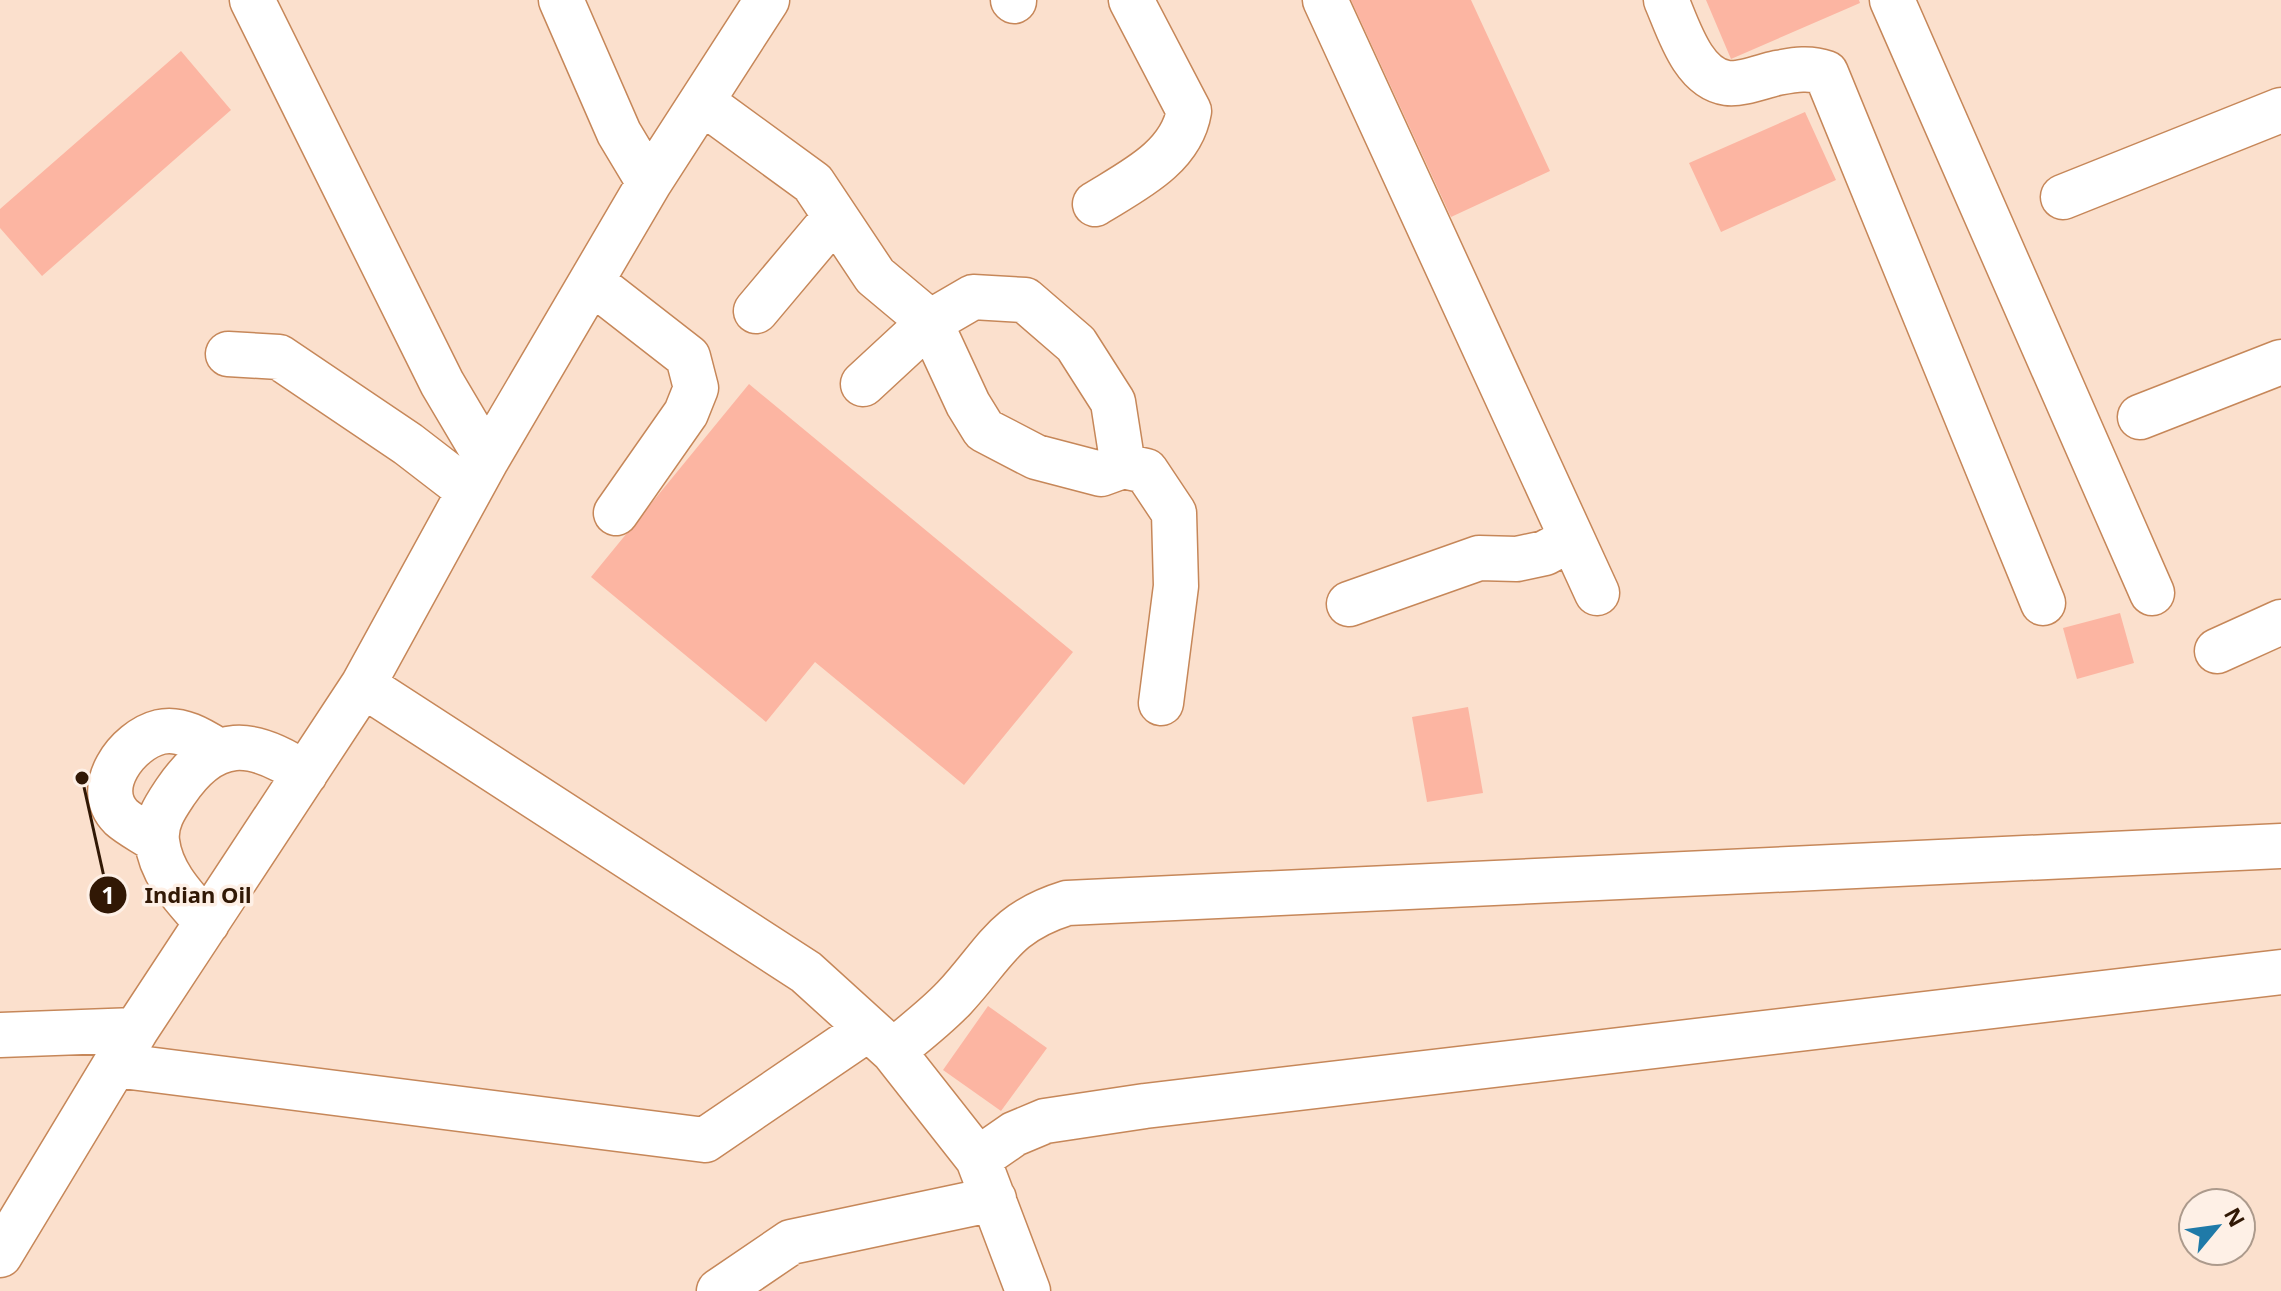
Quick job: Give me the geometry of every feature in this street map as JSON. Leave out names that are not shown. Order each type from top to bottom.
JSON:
[{"type":"street","points":[[252,0],[435,369],[478,475]]},
{"type":"street","points":[[561,0],[619,133],[649,183]]},
{"type":"street","points":[[0,1255],[125,1048],[363,685],[478,475],[649,183],[767,0]]},
{"type":"street","points":[[1095,204],[1155,167],[1186,127],[1189,111],[1131,0]]},
{"type":"street","points":[[1325,0],[1597,593]]},
{"type":"street","points":[[1666,0],[1693,58],[1706,72],[1727,83],[1794,70],[1813,69],[1826,73],[2043,603]]},
{"type":"street","points":[[1892,0],[2152,593]]},
{"type":"street","points":[[702,102],[813,183],[875,276],[930,322],[968,404],[984,430],[1036,457],[1088,471],[1101,474],[1123,466],[1146,471],[1174,513],[1176,586],[1161,703]]},
{"type":"street","points":[[2063,197],[2281,110]]},
{"type":"street","points":[[756,311],[835,217]]},
{"type":"street","points":[[593,283],[688,357],[696,388],[686,413],[616,513]]},
{"type":"street","points":[[863,384],[930,322],[973,297],[1025,300],[1076,344],[1113,402],[1123,466]]},
{"type":"street","points":[[228,354],[279,357],[408,444],[478,475]]},
{"type":"street","points":[[2140,417],[2281,362]]},
{"type":"street","points":[[1349,604],[1479,558],[1517,559],[1545,553],[1571,539]]},
{"type":"street","points":[[2217,651],[2281,622]]},
{"type":"street","points":[[363,685],[806,972],[880,1040],[978,1159],[1028,1291]]},
{"type":"street","points":[[157,841],[120,816],[109,793],[114,772],[125,755],[162,731],[182,733],[217,750]]},
{"type":"street","points":[[207,923],[175,887],[157,841],[158,821],[169,802],[200,760],[230,746],[280,757],[305,774]]},
{"type":"street","points":[[0,1035],[125,1048],[705,1140],[954,998],[1011,929],[1036,913],[1067,903],[2281,846]]},
{"type":"street","points":[[978,1159],[1014,1134],[1045,1121],[1145,1106],[2281,972]]},
{"type":"street","points":[[719,1291],[791,1242],[994,1199]]},
{"type":"building","points":[[1351,0],[1471,0],[1550,171],[1451,217]]},
{"type":"building","points":[[1706,0],[1859,0],[1860,3],[1731,59]]},
{"type":"building","points":[[181,51],[231,110],[42,276],[0,228],[0,209]]},
{"type":"building","points":[[1805,112],[1836,180],[1721,232],[1689,163]]},
{"type":"building","points":[[749,384],[1073,652],[964,785],[815,662],[766,722],[591,577]]},
{"type":"building","points":[[2120,613],[2134,663],[2077,679],[2063,628]]},
{"type":"building","points":[[1468,707],[1483,793],[1427,802],[1412,717]]},
{"type":"building","points":[[988,1006],[1047,1048],[1001,1111],[943,1070]]},
{"type":"place","name":"Indian Oil","points":[[82,778]]}]
